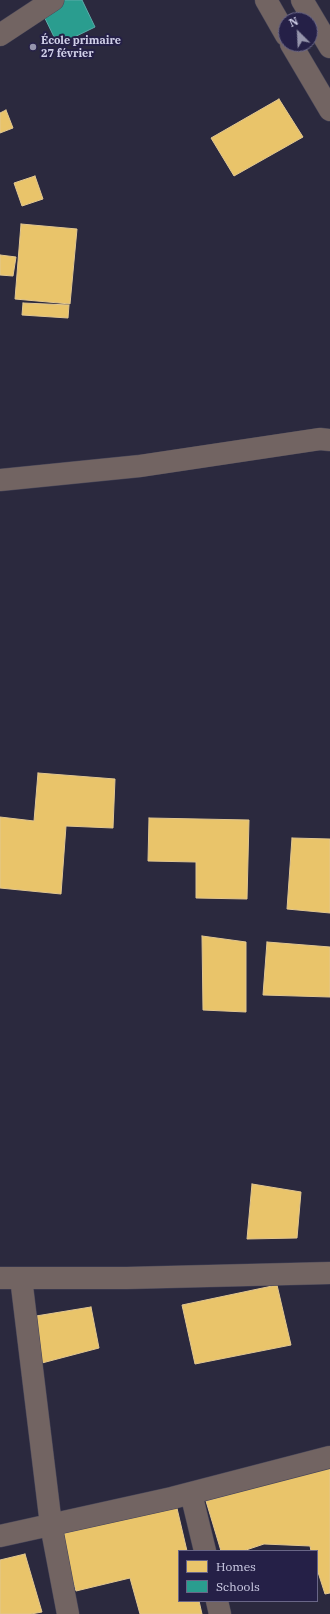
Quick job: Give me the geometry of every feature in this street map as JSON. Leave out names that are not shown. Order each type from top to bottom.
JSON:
[{"type":"street","points":[[0,34],[53,0]]},
{"type":"street","points":[[278,21],[269,6],[291,0]]},
{"type":"street","points":[[302,0],[330,47]]},
{"type":"street","points":[[297,52],[330,110]]},
{"type":"street","points":[[0,480],[140,466],[327,438]]},
{"type":"street","points":[[68,1614],[51,1525],[10,1278],[127,1278],[330,1273]]},
{"type":"street","points":[[0,1536],[190,1493],[330,1457]]},
{"type":"street","points":[[190,1493],[205,1550]]},
{"type":"street","points":[[217,1602],[220,1614]]},
{"type":"building: Homes","points":[[279,99],[303,137],[234,176],[211,138]]},
{"type":"building: Homes","points":[[6,110],[13,128],[0,133],[0,113]]},
{"type":"building: Homes","points":[[35,176],[43,199],[22,206],[14,183]]},
{"type":"building: Homes","points":[[21,224],[77,229],[70,304],[15,299]]},
{"type":"building: Homes","points":[[0,255],[16,257],[13,276],[0,275]]},
{"type":"building: Homes","points":[[23,303],[69,305],[68,318],[22,315]]},
{"type":"building: Homes","points":[[38,773],[115,779],[113,828],[66,826],[61,894],[0,888],[0,817],[34,821]]},
{"type":"building: Homes","points":[[149,818],[249,820],[247,899],[196,898],[196,862],[148,861]]},
{"type":"building: Homes","points":[[292,838],[330,839],[330,913],[287,909]]},
{"type":"building: Homes","points":[[202,936],[246,942],[246,1012],[203,1010]]},
{"type":"building: Homes","points":[[267,942],[330,947],[330,997],[263,995]]},
{"type":"building: Homes","points":[[252,1184],[301,1192],[297,1238],[247,1239]]},
{"type":"building: Homes","points":[[277,1285],[291,1345],[195,1364],[182,1305]]},
{"type":"building: Homes","points":[[91,1307],[99,1348],[42,1363],[36,1316]]},
{"type":"building: Homes","points":[[330,1466],[330,1593],[325,1594],[318,1572],[318,1550],[311,1550],[310,1546],[264,1544],[246,1550],[221,1550],[206,1501]]},
{"type":"building: Homes","points":[[176,1504],[187,1550],[178,1550],[178,1602],[199,1602],[202,1614],[140,1614],[130,1578],[76,1591],[58,1535]]},
{"type":"building: Homes","points":[[25,1554],[42,1612],[31,1614],[0,1614],[0,1560]]},
{"type":"building: Schools","points":[[41,0],[82,0],[95,27],[58,45],[37,2]]},
{"type":"place","name":"École primaire 27 février","points":[[33,47]]}]
